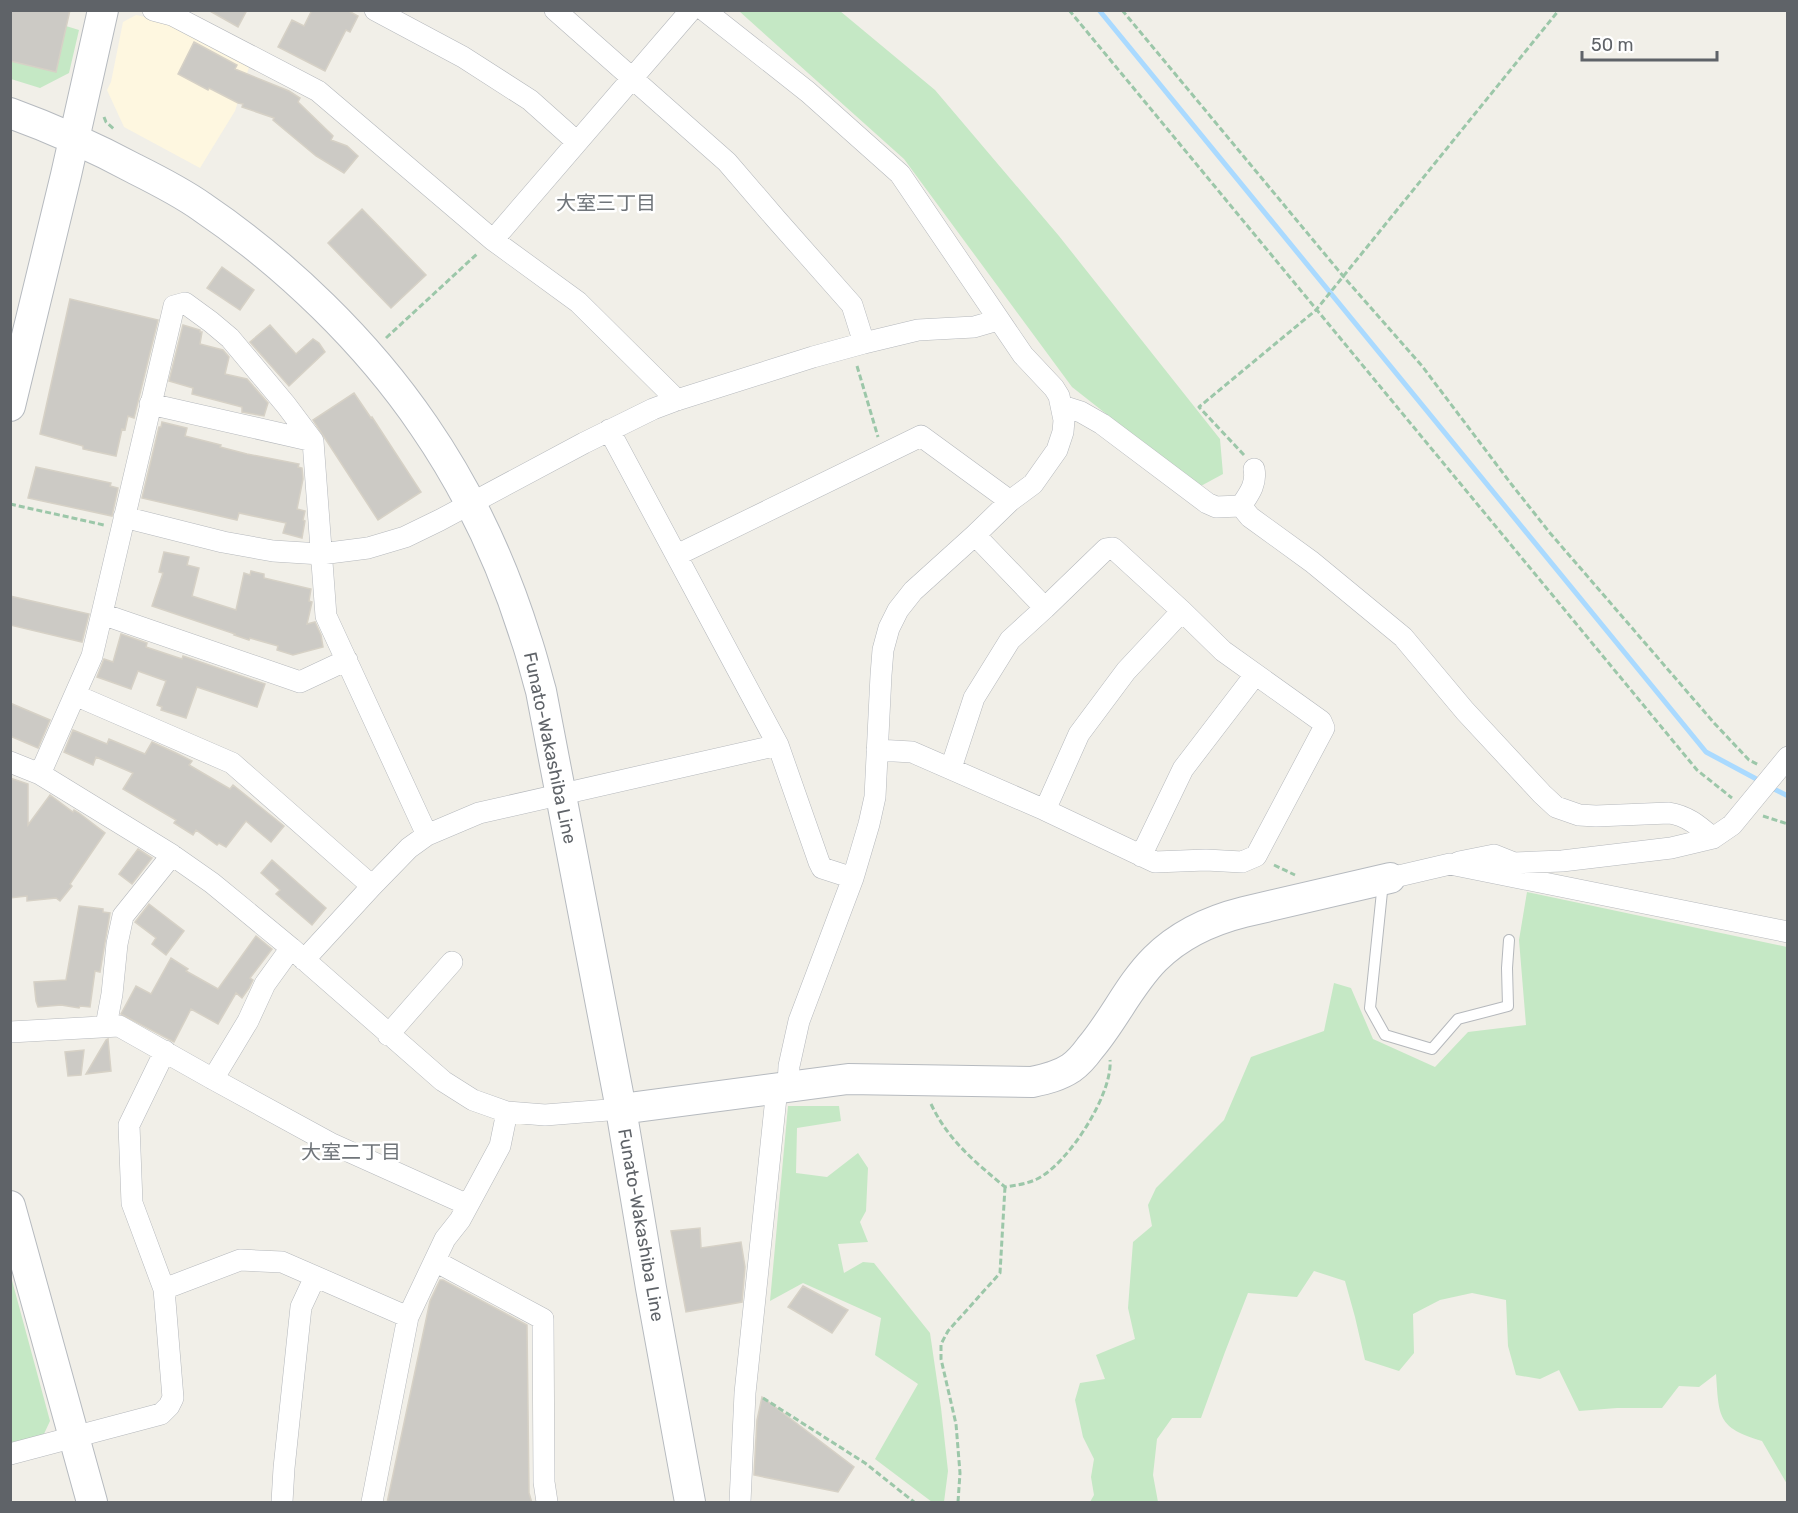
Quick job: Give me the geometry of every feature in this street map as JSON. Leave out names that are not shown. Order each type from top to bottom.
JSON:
[{"type":"street","points":[[10,406],[75,138],[103,10]]},
{"type":"street","points":[[153,10],[171,15],[318,92],[493,240],[578,302],[677,399]]},
{"type":"street","points":[[375,10],[463,57],[530,100],[577,142]]},
{"type":"street","points":[[555,10],[727,162],[852,305],[857,345]]},
{"type":"street","points":[[493,240],[691,10]]},
{"type":"street","points":[[704,10],[808,92],[900,174],[1023,355],[1054,388],[1062,406],[1063,432],[1057,450],[1033,484],[1010,501],[975,536],[913,591],[898,610],[889,628],[881,675],[875,797],[870,824],[853,878],[798,1021],[789,1066],[782,1087],[745,1393],[740,1503]]},
{"type":"street","name":"Funato-Wakashiba Line","points":[[10,113],[75,138],[152,177],[200,206],[245,238],[305,290],[360,346],[394,385],[425,427],[470,504],[505,581],[526,638],[541,691],[621,1109],[690,1503]]},
{"type":"street","points":[[40,774],[92,656],[174,306],[185,303],[230,338],[313,441],[326,616],[427,835]]},
{"type":"street","points":[[122,523],[273,551],[321,554],[368,548],[405,537],[609,430],[677,399],[857,345],[918,330],[974,327],[998,320]]},
{"type":"street","points":[[150,404],[313,441]]},
{"type":"street","points":[[1062,406],[1081,412],[1102,424],[1207,503],[1215,507],[1241,506]]},
{"type":"street","points":[[609,430],[778,746],[822,868],[853,878]]},
{"type":"street","points":[[677,555],[921,436],[1010,501]]},
{"type":"street","points":[[1241,506],[1253,487],[1254,469]]},
{"type":"street","points":[[1241,506],[1250,517],[1312,562],[1403,637],[1465,711],[1556,807],[1579,815],[1596,816],[1669,813],[1690,819],[1713,838]]},
{"type":"street","points":[[975,536],[1045,608]]},
{"type":"street","points":[[877,750],[912,752],[1045,810],[1155,862],[1206,860],[1242,862],[1256,856],[1324,728],[1322,721],[1223,651],[1113,548],[1106,549],[1010,640],[974,698],[951,768]]},
{"type":"street","points":[[1045,810],[1079,734],[1126,671],[1182,611]]},
{"type":"street","points":[[102,614],[300,682],[347,660]]},
{"type":"street","points":[[1141,856],[1183,769],[1255,675]]},
{"type":"street","points":[[75,695],[232,763],[372,886]]},
{"type":"street","points":[[213,1079],[248,1021],[265,984],[372,886],[409,848],[427,835],[479,813],[778,746]]},
{"type":"street","points":[[10,762],[40,774],[172,855],[212,883],[298,954],[443,1082],[473,1100],[507,1113],[545,1115],[621,1109],[848,1079],[1032,1082],[1051,1078],[1072,1067],[1100,1036],[1140,977],[1156,958],[1194,931],[1228,916],[1494,855],[1514,863],[1562,861],[1671,848],[1713,838],[1732,825],[1781,764]]},
{"type":"street","points":[[106,1026],[123,916],[172,855]]},
{"type":"street","points":[[1450,864],[1788,932]]},
{"type":"street","points":[[388,1035],[452,962]]},
{"type":"street","points":[[10,1032],[119,1026],[330,1143],[468,1205]]},
{"type":"street","points":[[10,1454],[161,1414],[173,1398],[164,1289],[132,1203],[129,1125],[165,1051]]},
{"type":"street","points":[[372,1503],[408,1317],[445,1239],[460,1220],[500,1146],[507,1113]]},
{"type":"street","points":[[10,1206],[92,1503]]},
{"type":"street","points":[[164,1289],[240,1260],[282,1262],[408,1317]]},
{"type":"street","points":[[435,1261],[543,1319],[544,1482],[547,1503]]},
{"type":"street","points":[[282,1503],[302,1307],[315,1277]]},
{"type":"lane","points":[[1387,879],[1370,1008],[1385,1035],[1432,1049],[1458,1019],[1508,1006],[1509,939]]},
{"type":"path","points":[[1069,10],[1697,770],[1745,809]]},
{"type":"path","points":[[1122,10],[1343,276],[1422,366],[1550,533],[1715,724],[1749,760],[1781,764]]},
{"type":"path","points":[[1254,469],[1248,459],[1199,407],[1316,310],[1559,10]]},
{"type":"path","points":[[383,341],[493,240]]},
{"type":"path","points":[[857,345],[884,455]]},
{"type":"path","points":[[10,504],[122,523]]},
{"type":"path","points":[[1256,856],[1297,877]]},
{"type":"path","points":[[1005,1187],[1038,1179],[1062,1161],[1077,1143],[1104,1092],[1111,1071],[1110,1051],[1100,1036]]},
{"type":"path","points":[[920,1081],[939,1123],[951,1138],[1005,1187]]},
{"type":"path","points":[[958,1503],[960,1473],[956,1424],[941,1359],[941,1344],[948,1332],[1000,1272],[1005,1187]]},
{"type":"path","points":[[745,1393],[762,1397],[832,1441],[865,1463],[914,1503]]},
{"type":"shaded area","points":[[136,15],[167,22],[250,64],[235,111],[200,168],[124,127],[107,90],[111,82],[123,22]]},
{"type":"green space","points":[[739,11],[840,11],[935,90],[1059,236],[1220,439],[1223,474],[1199,487],[1072,387],[904,159]]},
{"type":"green space","points":[[66,26],[79,30],[69,73],[40,88],[11,79],[11,61],[56,72]]},
{"type":"green space","points":[[1527,892],[1787,947],[1787,1484],[1762,1441],[1736,1431],[1723,1418],[1718,1400],[1716,1374],[1699,1387],[1679,1386],[1662,1408],[1579,1411],[1559,1370],[1540,1379],[1516,1375],[1508,1346],[1506,1300],[1472,1293],[1440,1300],[1413,1314],[1414,1353],[1399,1371],[1365,1360],[1345,1281],[1314,1271],[1297,1297],[1248,1293],[1201,1418],[1172,1418],[1157,1439],[1153,1475],[1158,1502],[1090,1502],[1094,1495],[1091,1477],[1094,1459],[1083,1437],[1075,1400],[1080,1383],[1105,1379],[1096,1355],[1135,1339],[1128,1308],[1133,1242],[1152,1226],[1148,1205],[1156,1188],[1224,1120],[1251,1057],[1324,1031],[1334,983],[1351,988],[1373,1039],[1435,1067],[1468,1032],[1526,1025],[1519,940]]},
{"type":"green space","points":[[788,1106],[839,1106],[841,1121],[797,1128],[796,1173],[827,1177],[858,1153],[868,1168],[866,1211],[860,1222],[868,1242],[838,1244],[844,1273],[863,1262],[874,1263],[930,1333],[948,1471],[944,1502],[932,1502],[875,1459],[918,1384],[875,1355],[881,1318],[803,1283],[770,1301]]},
{"type":"green space","points":[[10,1273],[50,1421],[43,1436],[10,1445]]},
{"type":"building","points":[[10,10],[70,10],[56,72],[10,61]]},
{"type":"building","points":[[208,10],[247,10],[238,27]]},
{"type":"building","points":[[312,10],[347,10],[358,16],[350,32],[346,30],[325,71],[278,47],[292,20],[304,26]]},
{"type":"building","points":[[194,42],[237,65],[235,69],[289,91],[300,98],[298,102],[333,136],[331,140],[347,146],[358,156],[344,173],[316,156],[273,120],[274,118],[242,107],[243,104],[209,88],[208,90],[178,74]]},
{"type":"building","points":[[362,209],[426,275],[391,308],[328,243]]},
{"type":"building","points":[[222,267],[254,290],[240,310],[207,288]]},
{"type":"building","points":[[70,299],[158,320],[134,418],[128,416],[125,430],[122,429],[116,456],[83,449],[83,446],[40,434]]},
{"type":"building","points":[[183,325],[202,332],[200,344],[223,350],[229,357],[225,374],[247,379],[268,403],[264,416],[242,412],[242,407],[192,394],[193,388],[169,381]]},
{"type":"building","points":[[270,325],[296,354],[313,339],[325,352],[289,386],[250,342]]},
{"type":"building","points":[[354,393],[421,492],[378,520],[313,420]]},
{"type":"building","points":[[162,422],[187,428],[185,436],[221,445],[220,447],[299,464],[298,467],[302,468],[303,479],[297,509],[305,511],[302,538],[283,533],[286,523],[239,513],[237,520],[142,498]]},
{"type":"building","points":[[36,467],[111,483],[110,486],[118,488],[112,516],[28,498]]},
{"type":"building","points":[[164,552],[189,557],[187,565],[199,568],[192,596],[236,610],[244,573],[250,575],[251,571],[264,574],[264,578],[311,589],[309,601],[312,602],[307,624],[315,622],[323,647],[293,655],[277,650],[278,646],[250,638],[249,640],[152,606],[163,573],[159,572]]},
{"type":"building","points":[[10,596],[89,614],[82,642],[10,625]]},
{"type":"building","points":[[121,634],[147,643],[146,647],[182,659],[183,656],[265,684],[257,707],[197,687],[186,718],[161,710],[162,707],[157,705],[166,681],[138,671],[131,689],[97,677],[104,659],[113,662]]},
{"type":"building","points":[[10,703],[50,720],[38,748],[10,736]]},
{"type":"building","points":[[73,730],[107,744],[109,739],[145,754],[152,742],[192,761],[189,765],[230,789],[233,785],[284,826],[271,842],[246,821],[226,847],[219,843],[217,845],[196,830],[193,835],[174,823],[176,820],[123,789],[133,773],[96,757],[93,765],[64,752]]},
{"type":"building","points":[[10,778],[28,784],[28,825],[50,795],[105,833],[60,901],[56,898],[27,901],[27,896],[10,898]]},
{"type":"building","points":[[138,849],[152,858],[132,884],[119,874]]},
{"type":"building","points":[[272,860],[326,908],[312,925],[276,894],[280,890],[261,873]]},
{"type":"building","points":[[149,904],[184,931],[166,955],[152,944],[156,938],[135,922]]},
{"type":"building","points":[[79,906],[103,909],[103,912],[110,913],[100,972],[95,971],[90,1007],[61,1005],[38,1007],[34,982],[66,980]]},
{"type":"building","points":[[256,936],[272,949],[250,978],[253,980],[242,998],[236,993],[218,1024],[191,1009],[174,1042],[121,1014],[136,986],[151,994],[171,958],[188,969],[186,971],[218,989]]},
{"type":"building","points":[[108,1039],[111,1071],[86,1074],[106,1040]]},
{"type":"building","points":[[84,1050],[81,1075],[68,1076],[65,1052]]},
{"type":"building","points":[[700,1228],[701,1248],[741,1242],[745,1267],[742,1302],[686,1312],[671,1231]]},
{"type":"building","points":[[440,1280],[527,1325],[529,1493],[532,1503],[387,1503],[430,1301]]},
{"type":"building","points":[[803,1286],[848,1310],[832,1333],[788,1307]]},
{"type":"building","points":[[762,1397],[854,1467],[838,1492],[754,1475],[757,1420]]},
{"type":"waterway","points":[[1099,10],[1706,752],[1762,782]]},
{"type":"waterway","points":[[1770,787],[1788,796]]},
{"type":"district","name":"大室三丁目","points":[[606,203]]},
{"type":"district","name":"大室二丁目","points":[[351,1152]]}]
